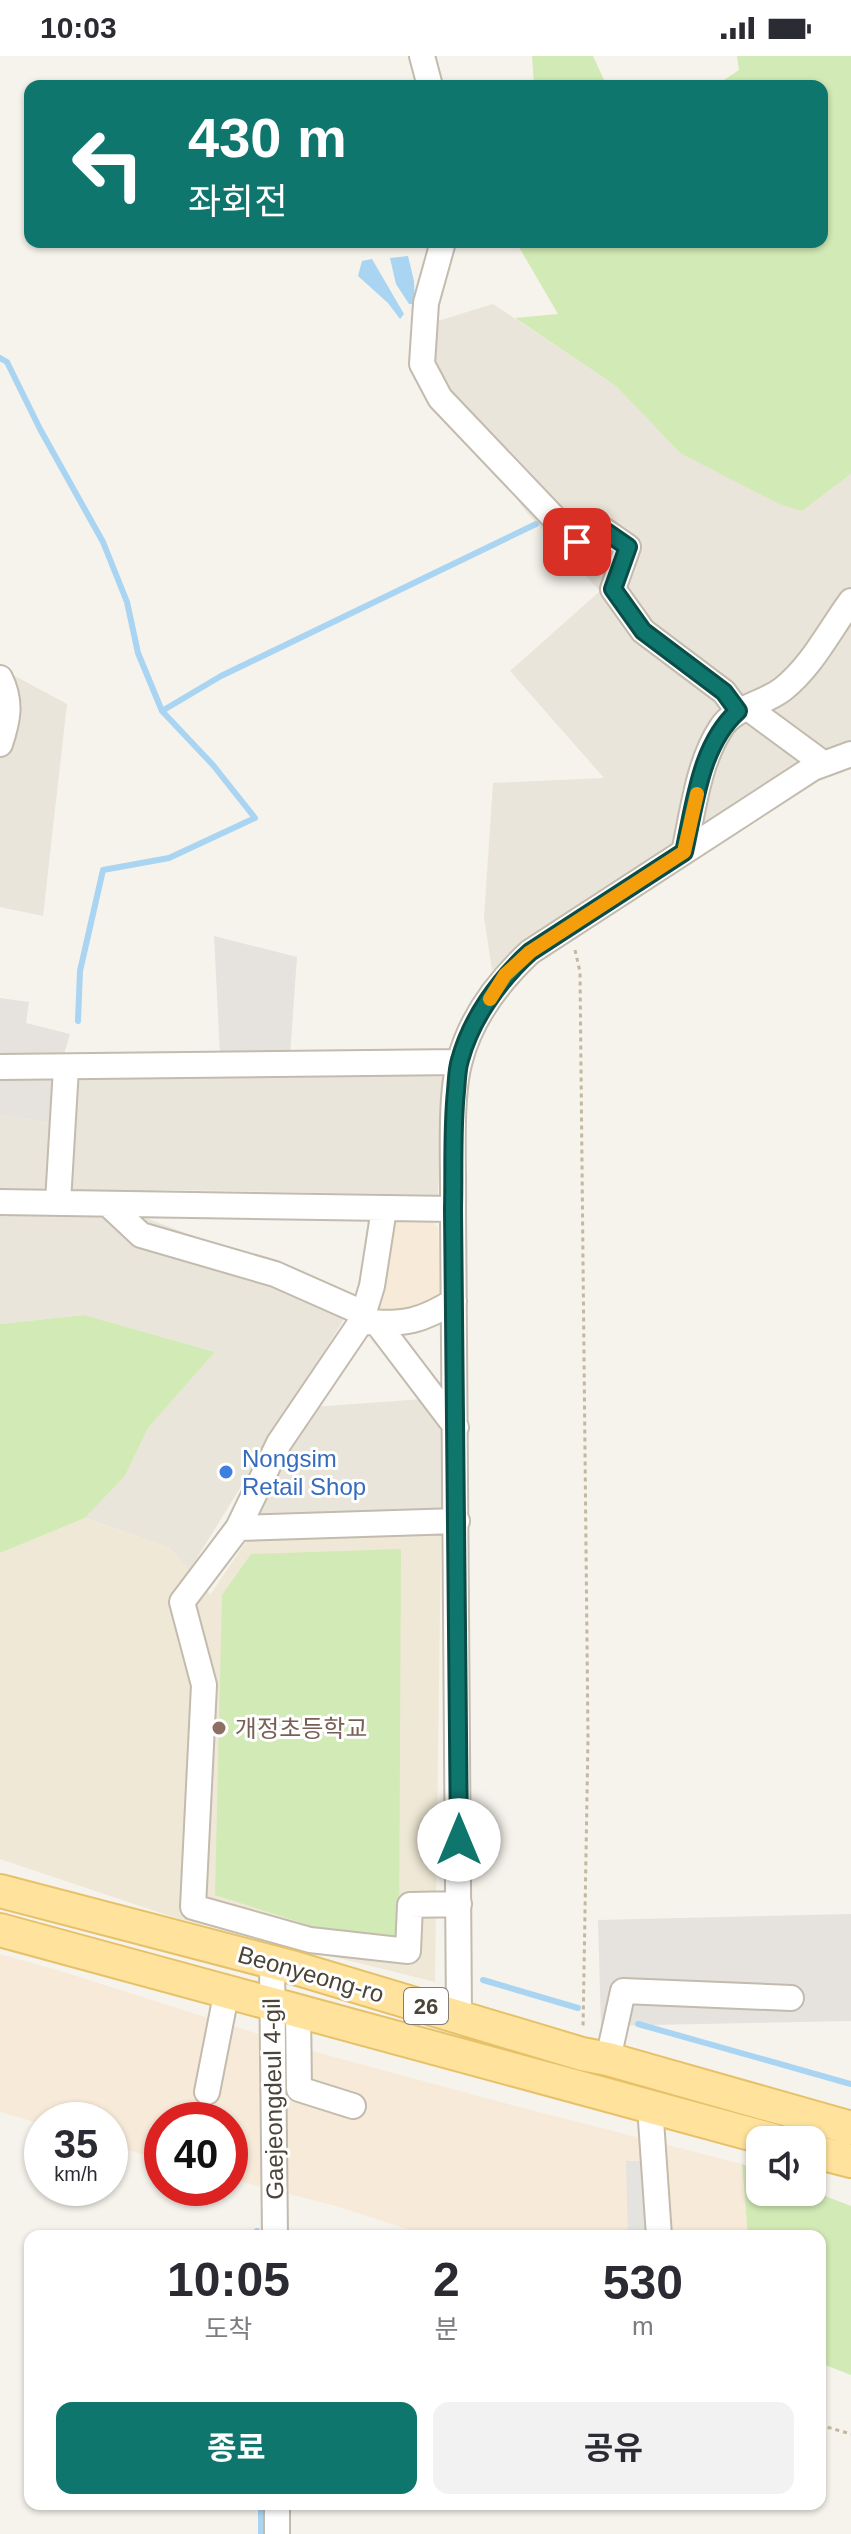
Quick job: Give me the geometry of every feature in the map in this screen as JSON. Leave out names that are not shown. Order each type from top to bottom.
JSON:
[{"type":"main road","name":"Beonyeong-ro","points":[[0,1891],[272,1962],[851,2128]]},
{"type":"main road","name":"Beonyeong-ro","points":[[0,1930],[746,2133]]},
{"type":"main road","points":[[826,2155],[851,2161]]},
{"type":"street","points":[[422,56],[428,80]]},
{"type":"street","points":[[441,248],[426,303],[422,364],[440,398],[577,542],[602,529],[628,547],[613,589],[643,631],[743,709],[824,764]]},
{"type":"street","points":[[684,852],[710,749],[722,725],[743,709],[781,690],[802,671],[851,601]]},
{"type":"street","points":[[0,678],[10,710],[0,744]]},
{"type":"street","points":[[459,2016],[453,1209],[459,1062],[469,1035],[505,975],[530,952],[813,768],[851,754]]},
{"type":"street","points":[[0,1067],[459,1062]]},
{"type":"street","points":[[58,1202],[66,1068]]},
{"type":"street","points":[[0,1202],[453,1209]]},
{"type":"street","points":[[109,1205],[141,1235],[275,1274],[367,1319],[397,1325],[429,1317],[454,1301]]},
{"type":"street","points":[[384,1209],[367,1319],[279,1443],[238,1528],[182,1602],[204,1685],[193,1907],[310,1940],[408,1951],[410,1905],[459,1904]]},
{"type":"street","points":[[367,1319],[456,1427]]},
{"type":"street","points":[[238,1528],[457,1521]]},
{"type":"street","name":"Gaejeongdeul 4-gil","points":[[272,1962],[285,2006],[275,2230]]},
{"type":"street","points":[[207,2092],[227,1990]]},
{"type":"street","points":[[595,2056],[623,1991],[791,1998]]},
{"type":"street","points":[[285,2006],[299,2089],[353,2106]]},
{"type":"street","points":[[650,2106],[659,2230]]},
{"type":"street","points":[[277,2510],[277,2534]]},
{"type":"path","points":[[569,926],[580,972],[588,1738],[595,2056]]},
{"type":"path","points":[[826,2427],[851,2434]]},
{"type":"shaded area","points":[[493,304],[616,386],[680,453],[802,511],[851,474],[851,747],[664,854],[492,970],[484,917],[493,783],[604,778],[510,671],[600,591],[527,513],[413,358],[418,327]]},
{"type":"shaded area","points":[[0,668],[67,704],[43,916],[0,907]]},
{"type":"shaded area","points":[[214,936],[297,957],[290,1055],[220,1054]]},
{"type":"shaded area","points":[[0,998],[29,1002],[26,1023],[70,1034],[62,1061],[55,1124],[0,1114]]},
{"type":"shaded area","points":[[444,1072],[438,1195],[177,1190],[0,1195],[0,1114],[55,1124],[77,1078]]},
{"type":"shaded area","points":[[0,1213],[138,1215],[357,1298],[189,1571],[170,1548],[85,1518],[125,1476],[148,1428],[215,1352],[84,1315],[0,1324]]},
{"type":"shaded area","points":[[389,1217],[428,1217],[438,1228],[441,1301],[419,1313],[373,1312]]},
{"type":"shaded area","points":[[423,1399],[441,1425],[444,1512],[254,1518],[312,1407]]},
{"type":"shaded area","name":"개정초등학교","points":[[85,1518],[170,1548],[210,1595],[249,1537],[441,1535],[435,1982],[173,1917],[0,1859],[0,1553]]},
{"type":"shaded area","points":[[851,1914],[851,2021],[601,2026],[598,1920]]},
{"type":"shaded area","points":[[0,1954],[312,2051],[742,2164],[748,2230],[410,2230],[336,2206],[248,2184],[248,2102],[144,2102],[144,2155],[128,2150],[128,2102],[24,2102],[24,2119],[0,2112]]},
{"type":"shaded area","points":[[626,2161],[668,2161],[666,2229],[669,2230],[628,2230]]},
{"type":"green space","points":[[532,56],[593,56],[604,80],[534,80]]},
{"type":"green space","points":[[737,56],[851,56],[851,474],[802,511],[777,503],[680,453],[616,386],[515,318],[558,314],[520,248],[828,248],[828,80],[724,80],[739,70]]},
{"type":"green space","points":[[84,1315],[215,1352],[148,1428],[125,1476],[85,1518],[0,1553],[0,1324]]},
{"type":"green space","points":[[401,1549],[399,1934],[385,1949],[215,1895],[222,1595],[251,1554]]},
{"type":"green space","points":[[742,2164],[746,2165],[746,2206],[826,2206],[826,2196],[851,2206],[851,2375],[826,2365],[826,2230],[748,2230]]},
{"type":"water","points":[[408,256],[415,304],[409,304],[396,284],[390,258]]},
{"type":"water","points":[[372,259],[404,314],[400,319],[388,303],[358,276],[362,261]]},
{"type":"waterway","points":[[0,358],[7,362],[40,429],[103,542],[127,602],[138,653],[162,711],[213,765],[255,818],[169,858],[103,870],[80,971],[78,1021]]},
{"type":"waterway","points":[[162,711],[221,676],[536,524]]},
{"type":"waterway","points":[[483,1980],[578,2008]]},
{"type":"waterway","points":[[638,2024],[851,2084]]},
{"type":"waterway","points":[[261,2510],[261,2534]]},
{"type":"slow traffic","points":[[490,999],[505,975],[530,952],[684,852],[697,794]]},
{"type":"place","name":"Nongsim Retail Shop","points":[[226,1472]]},
{"type":"place","name":"개정초등학교","points":[[219,1728]]},
{"type":"route","points":[[459,1840],[453,1209],[455,1100],[459,1062],[469,1035],[505,975],[530,952],[684,852],[710,749],[722,725],[738,711],[724,692],[643,631],[613,589],[628,547],[602,529],[577,542]]}]
